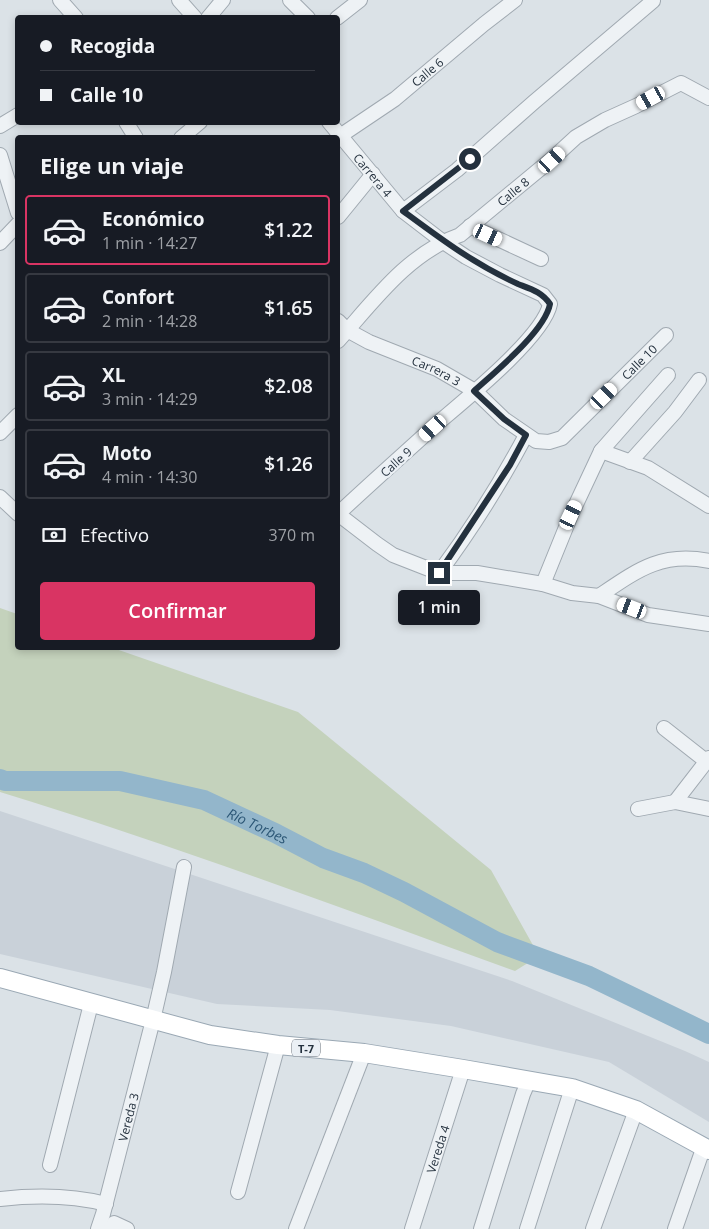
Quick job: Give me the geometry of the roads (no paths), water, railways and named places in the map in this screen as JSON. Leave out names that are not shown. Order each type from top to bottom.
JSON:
[{"type":"main road","name":"T-7","points":[[0,978],[210,1035],[278,1045],[364,1053],[463,1068],[572,1088],[636,1110],[706,1148]]},
{"type":"street","points":[[60,0],[73,15]]},
{"type":"street","points":[[178,0],[192,15]]},
{"type":"street","points":[[211,15],[224,0]]},
{"type":"street","points":[[290,0],[305,15]]},
{"type":"street","points":[[340,16],[360,0]]},
{"type":"street","name":"Calle 6","points":[[340,136],[395,99],[484,24],[516,0]]},
{"type":"street","points":[[403,211],[457,170],[652,0]]},
{"type":"street","name":"Calle 8","points":[[341,331],[372,300],[426,252],[442,241],[460,234],[552,160],[576,137],[605,120],[681,83],[709,98]]},
{"type":"street","points":[[0,126],[15,117]]},
{"type":"street","points":[[184,135],[196,125]]},
{"type":"street","name":"Carrera 4","points":[[340,139],[373,174],[403,211],[442,241],[500,275],[543,295],[547,300]]},
{"type":"street","points":[[0,155],[15,203]]},
{"type":"street","points":[[340,215],[373,174]]},
{"type":"street","points":[[470,226],[541,259]]},
{"type":"street","points":[[0,243],[15,227]]},
{"type":"street","name":"Calle 9","points":[[340,512],[505,364],[532,335],[549,310],[550,304],[547,300]]},
{"type":"street","name":"Carrera 3","points":[[341,331],[437,369],[474,391],[504,419],[526,435]]},
{"type":"street","name":"Calle 10","points":[[526,435],[536,440],[548,442],[562,438],[666,335]]},
{"type":"street","points":[[543,584],[571,515],[601,451],[668,375]]},
{"type":"street","points":[[630,462],[675,412],[699,380]]},
{"type":"street","points":[[0,433],[15,418]]},
{"type":"street","points":[[439,573],[510,465],[526,435]]},
{"type":"street","points":[[601,451],[648,468],[709,506]]},
{"type":"street","points":[[0,497],[15,511]]},
{"type":"street","points":[[340,516],[393,555],[439,573],[477,573],[543,584],[572,593],[599,596],[648,615],[709,624]]},
{"type":"street","points":[[599,596],[638,569],[667,559],[697,558],[709,561]]},
{"type":"street","points":[[664,728],[708,760],[675,802]]},
{"type":"street","points":[[638,809],[675,802],[709,809]]},
{"type":"street","name":"Vereda 3","points":[[98,1229],[153,1020],[184,867]]},
{"type":"street","points":[[50,1165],[91,1004]]},
{"type":"street","points":[[238,1192],[278,1045]]},
{"type":"street","points":[[296,1229],[364,1053]]},
{"type":"street","name":"Vereda 4","points":[[412,1229],[463,1068]]},
{"type":"street","points":[[481,1229],[529,1080]]},
{"type":"street","points":[[526,1229],[572,1088]]},
{"type":"street","points":[[593,1229],[636,1110]]},
{"type":"street","points":[[676,1229],[706,1148]]},
{"type":"street","points":[[0,1199],[33,1195],[88,1200],[104,1209]]},
{"type":"street","points":[[111,1229],[114,1223],[127,1229]]},
{"type":"waterway","name":"Río Torbes","points":[[0,779],[5,781],[120,781],[204,800],[323,858],[364,873],[404,892],[497,942],[589,976],[709,1034]]}]
